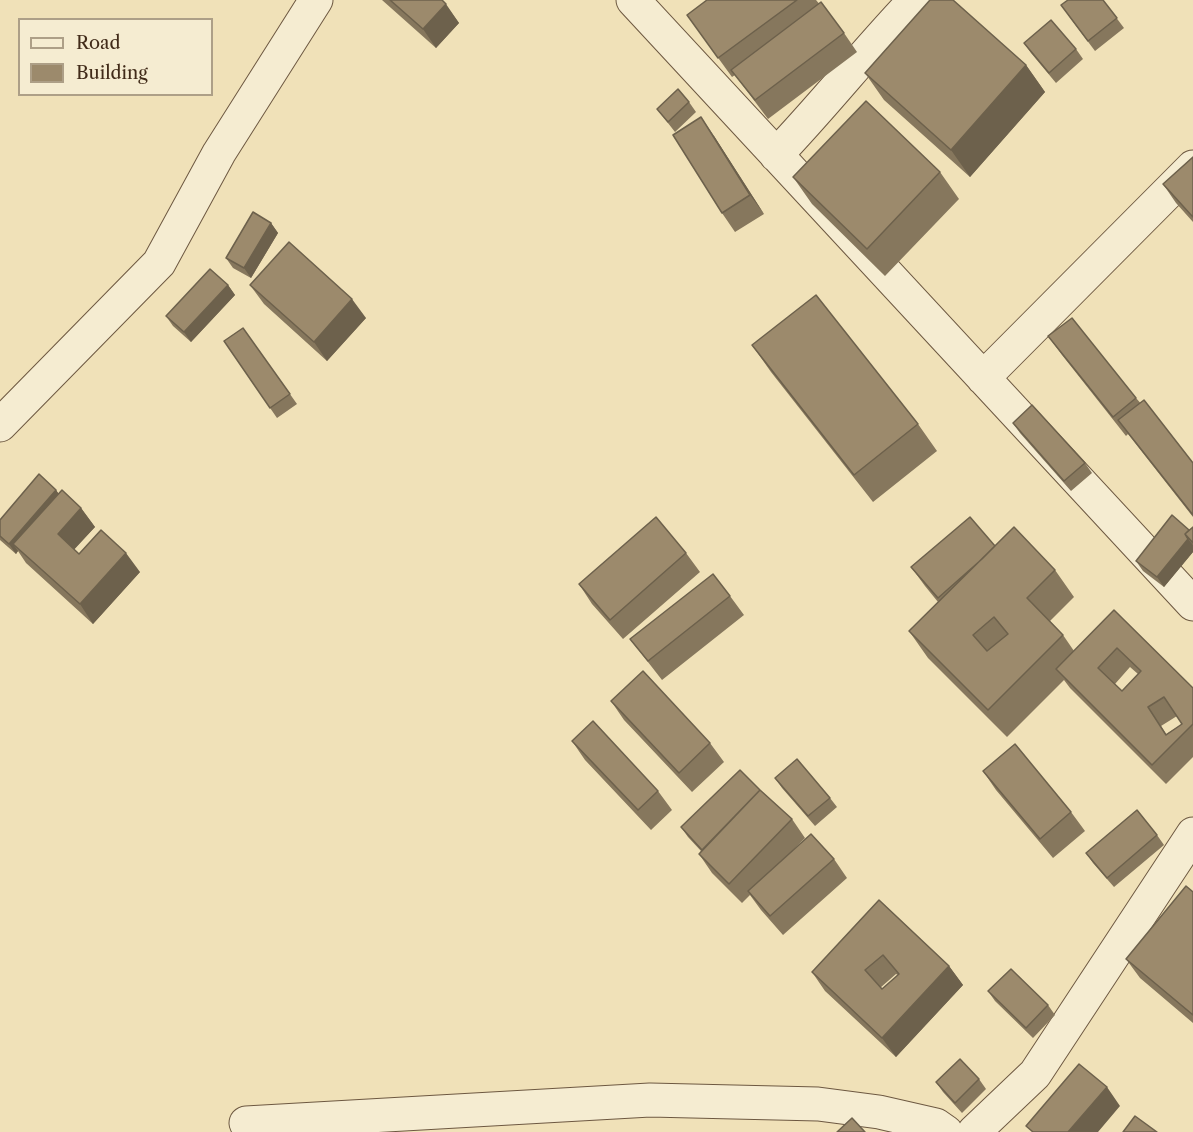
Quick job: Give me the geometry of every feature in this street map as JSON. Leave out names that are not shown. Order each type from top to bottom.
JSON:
[{"type":"street","points":[[0,425],[159,262],[219,153],[316,0]]},
{"type":"street","points":[[633,0],[1193,604]]},
{"type":"street","points":[[776,155],[807,123],[870,47],[915,0]]},
{"type":"street","points":[[983,378],[1193,167]]},
{"type":"street","points":[[974,1132],[1035,1074],[1193,834]]},
{"type":"street","points":[[249,1129],[650,1100],[818,1104],[879,1112],[936,1125],[946,1132]]},
{"type":"building","points":[[390,0],[442,0],[446,4],[423,29]]},
{"type":"building","points":[[707,0],[797,0],[718,58],[687,15]]},
{"type":"building","points":[[930,0],[953,0],[1026,65],[951,150],[865,73]]},
{"type":"building","points":[[1068,0],[1103,0],[1117,18],[1088,41],[1061,5]]},
{"type":"building","points":[[821,2],[844,33],[755,100],[731,70]]},
{"type":"building","points":[[1051,20],[1076,49],[1049,73],[1024,43]]},
{"type":"building","points":[[678,89],[689,102],[668,122],[657,109]]},
{"type":"building","points":[[866,101],[940,172],[867,249],[793,177]]},
{"type":"building","points":[[701,117],[750,195],[722,213],[673,135]]},
{"type":"building","points":[[1193,157],[1193,217],[1163,184]]},
{"type":"building","points":[[253,212],[271,223],[244,268],[226,258]]},
{"type":"building","points":[[289,242],[352,299],[314,342],[250,285]]},
{"type":"building","points":[[210,269],[228,285],[184,332],[166,316]]},
{"type":"building","points":[[816,295],[918,424],[854,475],[752,345]]},
{"type":"building","points":[[1072,318],[1136,398],[1113,417],[1048,336]]},
{"type":"building","points":[[243,328],[290,394],[270,408],[224,341]]},
{"type":"building","points":[[1144,400],[1193,463],[1193,515],[1118,420]]},
{"type":"building","points":[[1032,405],[1085,463],[1064,481],[1013,423]]},
{"type":"building","points":[[39,474],[56,490],[9,544],[0,536],[0,520]]},
{"type":"building","points":[[62,490],[81,508],[58,534],[79,554],[101,530],[126,553],[80,604],[13,544]]},
{"type":"building","points":[[1172,515],[1189,530],[1185,534],[1188,539],[1157,577],[1136,561]]},
{"type":"building","points":[[656,517],[686,553],[610,620],[579,584]]},
{"type":"building","points":[[970,517],[995,546],[938,598],[911,567]]},
{"type":"building","points":[[1014,527],[1055,570],[1027,598],[1063,635],[988,710],[909,631]],"holes":[[[994,617],[1008,634],[987,651],[973,635]]]},
{"type":"building","points":[[1193,527],[1193,543],[1185,534]]},
{"type":"building","points":[[713,574],[730,596],[648,661],[630,639]]},
{"type":"building","points":[[1114,610],[1193,688],[1193,724],[1152,765],[1056,669]],"holes":[[[1117,648],[1141,671],[1122,691],[1098,668]],[[1164,697],[1182,724],[1166,735],[1148,707]]]},
{"type":"building","points":[[643,671],[710,743],[679,773],[611,701]]},
{"type":"building","points":[[593,721],[658,791],[638,810],[572,741]]},
{"type":"building","points":[[1015,744],[1071,812],[1040,839],[983,771]]},
{"type":"building","points":[[797,759],[830,798],[808,816],[775,778]]},
{"type":"building","points":[[740,770],[760,790],[702,850],[681,827]]},
{"type":"building","points":[[760,790],[792,819],[729,884],[699,854]]},
{"type":"building","points":[[1137,810],[1157,835],[1107,878],[1086,853]]},
{"type":"building","points":[[811,834],[834,859],[770,916],[748,891]]},
{"type":"building","points":[[1186,886],[1193,892],[1193,1015],[1126,959]]},
{"type":"building","points":[[879,900],[949,966],[882,1038],[812,972]],"holes":[[[883,955],[899,974],[882,989],[865,970]]]},
{"type":"building","points":[[1011,969],[1048,1005],[1026,1028],[988,991]]},
{"type":"building","points":[[960,1059],[979,1079],[955,1103],[936,1082]]},
{"type":"building","points":[[1079,1064],[1107,1087],[1068,1132],[1033,1132],[1026,1126]]},
{"type":"building","points":[[1135,1116],[1157,1132],[1123,1132]]},
{"type":"building","points":[[852,1118],[865,1132],[837,1132]]}]
